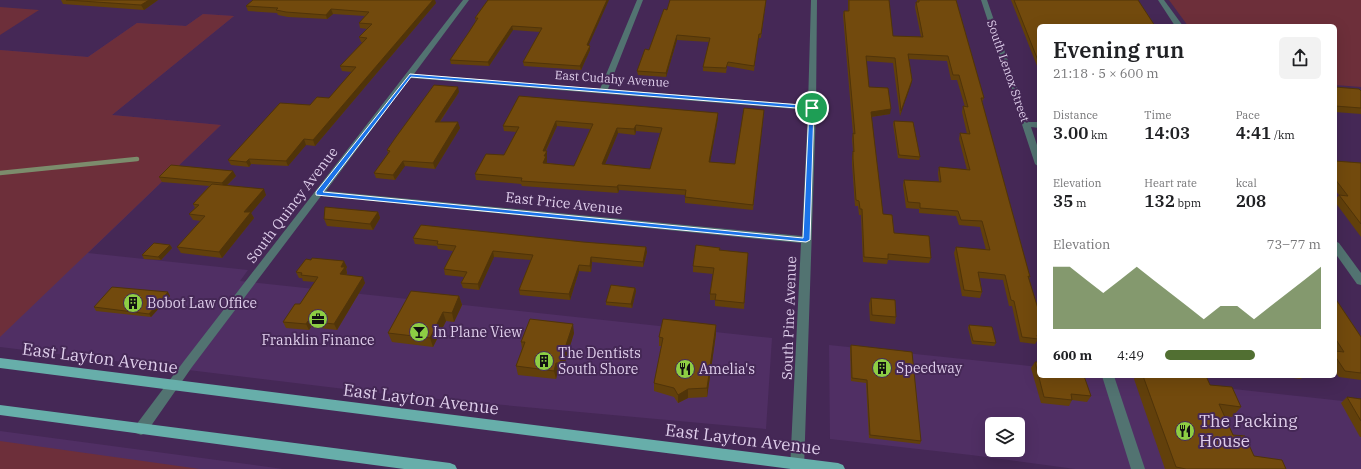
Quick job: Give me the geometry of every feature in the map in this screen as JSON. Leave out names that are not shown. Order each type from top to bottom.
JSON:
[{"type":"main road","name":"East Layton Avenue","points":[[0,363],[797,466],[838,469]]},
{"type":"main road","points":[[0,410],[450,469]]},
{"type":"street","name":"South Quincy Avenue","points":[[141,428],[318,193],[410,76],[466,0]]},
{"type":"street","points":[[603,91],[640,0]]},
{"type":"street","name":"South Pine Avenue","points":[[797,466],[812,108],[814,0]]},
{"type":"street","name":"South Lenox Street","points":[[984,0],[1037,158]]},
{"type":"street","points":[[1161,0],[1178,24]]},
{"type":"street","name":"East Cudahy Avenue","points":[[410,76],[812,108]]},
{"type":"street","points":[[1026,124],[1037,125]]},
{"type":"street","name":"East Price Avenue","points":[[318,193],[806,240]]},
{"type":"street","points":[[1337,248],[1359,277]]},
{"type":"street","points":[[1109,378],[1138,469]]},
{"type":"shaded area","points":[[1169,0],[1361,0],[1361,87],[1337,85],[1337,24],[1187,24]]},
{"type":"shaded area","points":[[0,7],[39,10],[0,35]]},
{"type":"shaded area","points":[[203,14],[234,16],[112,115],[221,125],[88,253],[248,270],[240,281],[772,338],[766,429],[394,395],[0,347],[0,50],[88,57],[137,23],[186,26]]},
{"type":"shaded area","points":[[203,14],[234,16],[112,115],[221,125],[0,337],[0,50],[88,57],[137,23],[186,26]]},
{"type":"shaded area","points":[[829,345],[1037,367],[1037,378],[1134,378],[1361,403],[1361,469],[1075,469],[986,457],[1025,457],[1025,417],[985,417],[985,457],[830,439]]},
{"type":"shaded area","points":[[0,431],[283,469],[0,469]]},
{"type":"shaded area","points":[[0,441],[200,469],[0,469]]},
{"type":"building","points":[[66,0],[149,0],[141,5]]},
{"type":"building","points":[[253,0],[433,0],[313,140],[304,139],[286,161],[249,159],[246,162],[228,160],[280,103],[310,105],[317,97],[329,98],[356,67],[340,66],[367,38],[359,37],[372,24],[359,23],[369,12],[331,9],[326,15],[276,10],[278,8],[246,6]]},
{"type":"building","points":[[488,0],[607,0],[587,45],[590,46],[580,66],[523,62],[542,28],[512,26],[488,62],[450,60],[478,18],[475,18]]},
{"type":"building","points":[[670,0],[766,0],[754,66],[728,62],[726,68],[703,67],[710,38],[677,35],[666,73],[637,71],[645,49],[649,50],[664,9],[667,10]]},
{"type":"building","points":[[849,0],[889,0],[893,36],[923,37],[916,2],[919,2],[919,0],[956,0],[984,98],[981,98],[1037,305],[1037,339],[1022,337],[1014,301],[1011,300],[1005,275],[978,272],[982,292],[964,290],[956,247],[990,250],[982,221],[961,220],[958,211],[920,208],[920,203],[908,202],[904,180],[941,182],[939,167],[970,170],[960,133],[970,134],[963,106],[968,107],[959,75],[953,75],[948,56],[908,54],[912,80],[901,111],[895,58],[866,56],[869,87],[888,88],[891,109],[871,112],[883,214],[892,215],[894,233],[929,236],[931,258],[888,254],[888,259],[864,257],[862,209],[860,209],[859,201],[856,200],[853,159],[853,133],[855,134],[844,11],[849,11]]},
{"type":"building","points":[[1014,0],[1138,0],[1154,24],[1037,24],[1037,58]]},
{"type":"building","points":[[434,85],[458,87],[435,122],[458,122],[433,163],[403,161],[393,175],[374,173],[390,151],[387,150]]},
{"type":"building","points":[[1337,87],[1359,89],[1361,91],[1361,108],[1337,106]]},
{"type":"building","points":[[519,96],[718,113],[709,162],[735,164],[744,108],[764,110],[753,205],[685,197],[686,190],[618,185],[617,187],[521,181],[522,178],[475,174],[486,154],[504,155],[519,127],[503,126]],"holes":[[[556,121],[593,124],[574,166],[543,163],[546,156],[544,156],[547,151],[543,151]],[[636,125],[662,128],[650,169],[602,164],[617,128],[634,129]]]},
{"type":"building","points":[[894,121],[913,122],[920,157],[899,155]]},
{"type":"building","points":[[1337,161],[1361,163],[1361,224],[1339,195],[1348,196],[1337,182]]},
{"type":"building","points":[[171,165],[233,171],[222,183],[159,177]]},
{"type":"building","points":[[212,184],[264,189],[244,212],[251,212],[219,252],[177,247],[205,216],[189,214],[199,205],[193,204]]},
{"type":"building","points":[[325,207],[378,212],[370,224],[324,219]]},
{"type":"building","points":[[421,225],[646,247],[643,262],[591,257],[590,266],[579,265],[569,294],[519,290],[533,255],[493,251],[478,284],[461,283],[467,272],[444,269],[456,246],[437,244],[438,241],[413,238]]},
{"type":"building","points":[[154,243],[170,245],[158,257],[142,255]]},
{"type":"building","points":[[696,245],[720,248],[719,250],[748,253],[744,303],[715,300],[716,294],[710,294],[714,268],[693,266]]},
{"type":"building","points":[[312,258],[344,261],[341,267],[345,267],[340,274],[363,277],[334,324],[308,321],[306,324],[283,322],[295,304],[300,304],[318,277],[301,275],[302,273],[296,272],[306,259],[311,260]]},
{"type":"building","points":[[611,285],[635,288],[631,304],[606,302]]},
{"type":"building","name":"Bobot Law Office","points":[[112,287],[168,292],[149,314],[94,307]]},
{"type":"building","name":"In Plane View","points":[[411,291],[459,296],[452,313],[443,312],[430,338],[388,333]]},
{"type":"building","points":[[871,298],[895,300],[896,317],[872,315]]},
{"type":"building","points":[[1337,301],[1361,337],[1361,373],[1345,371],[1337,359],[1337,351],[1344,352],[1337,341]]},
{"type":"building","name":"The Dentists South Shore","points":[[530,319],[573,324],[560,363],[556,363],[554,371],[516,366],[525,342],[521,342]]},
{"type":"building","name":"Amelia's","points":[[663,319],[716,325],[707,388],[688,389],[678,395],[674,388],[654,383],[663,338],[659,337]]},
{"type":"building","points":[[969,325],[992,327],[996,343],[973,341]]},
{"type":"building","points":[[851,345],[912,352],[921,441],[870,435],[867,380],[852,378]]},
{"type":"building","points":[[1039,378],[1085,378],[1091,396],[1071,394],[1072,400],[1044,397]]},
{"type":"building","name":"The Packing House","points":[[1144,378],[1207,378],[1210,385],[1232,387],[1241,407],[1219,404],[1233,435],[1245,436],[1254,456],[1282,460],[1286,469],[1186,469],[1176,467]]},
{"type":"building","points":[[1347,397],[1361,399],[1361,421]]},
{"type":"waterway","points":[[0,173],[137,159]]},
{"type":"place","name":"Bobot Law Office","points":[[133,303]]},
{"type":"place","name":"Franklin Finance","points":[[318,319]]},
{"type":"place","name":"In Plane View","points":[[419,332]]},
{"type":"place","name":"The Dentists South Shore","points":[[544,361]]},
{"type":"place","name":"Speedway","points":[[882,368]]},
{"type":"place","name":"Amelia's","points":[[685,369]]},
{"type":"place","name":"The Packing House","points":[[1185,431]]},
{"type":"route","points":[[410,76],[702,98],[812,108],[806,240],[318,193],[410,76]]}]
